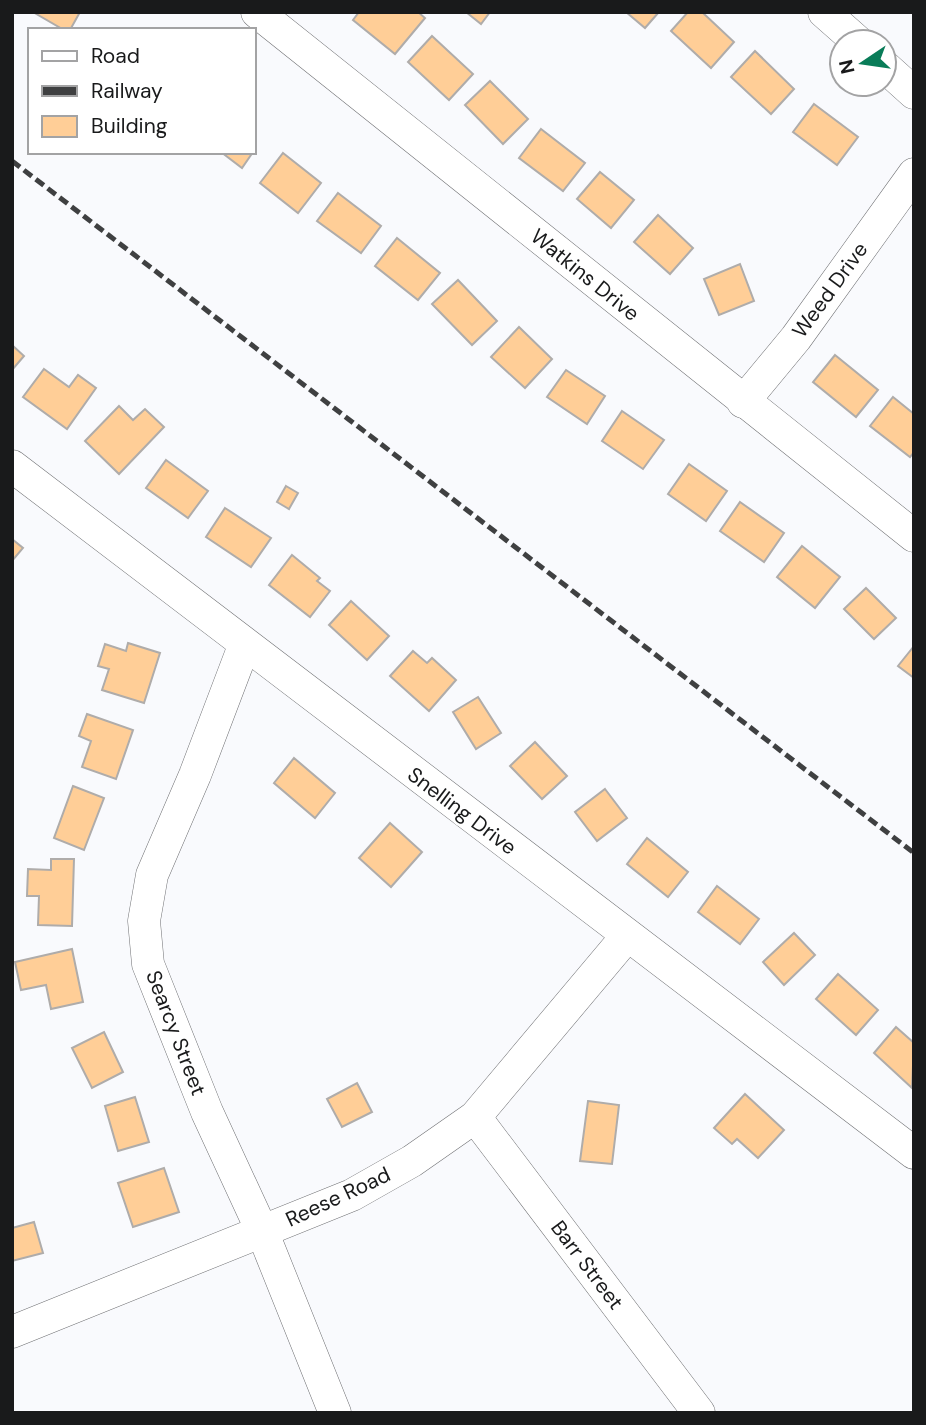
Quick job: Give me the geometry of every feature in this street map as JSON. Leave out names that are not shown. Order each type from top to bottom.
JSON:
[{"type":"street","name":"Watkins Drive","points":[[257,12],[914,536]]},
{"type":"street","points":[[831,14],[844,28]]},
{"type":"street","points":[[898,79],[914,93]]},
{"type":"street","name":"Weed Drive","points":[[743,402],[796,338],[914,174]]},
{"type":"street","name":"Snelling Drive","points":[[12,467],[914,1153]]},
{"type":"street","name":"Searcy Street","points":[[244,646],[195,775],[152,875],[144,920],[148,964],[207,1112],[262,1231],[335,1413]]},
{"type":"street","name":"Reese Road","points":[[12,1332],[352,1195],[412,1161],[475,1116],[627,936]]},
{"type":"street","name":"Barr Street","points":[[475,1116],[699,1413]]},
{"type":"building","points":[[33,12],[80,12],[71,28],[61,28]]},
{"type":"building","points":[[359,12],[418,12],[425,18],[395,54],[353,20]]},
{"type":"building","points":[[466,12],[490,12],[481,24]]},
{"type":"building","points":[[626,12],[659,12],[645,28]]},
{"type":"building","points":[[688,12],[702,12],[734,42],[711,68],[671,31]]},
{"type":"building","points":[[432,36],[473,74],[449,100],[408,62]]},
{"type":"building","points":[[755,51],[794,89],[771,114],[731,77]]},
{"type":"building","points":[[490,81],[528,119],[503,144],[465,105]]},
{"type":"building","points":[[814,104],[858,137],[837,165],[793,132]]},
{"type":"building","points":[[541,129],[585,163],[563,191],[519,158]]},
{"type":"building","points":[[283,153],[321,183],[298,213],[260,183]]},
{"type":"building","points":[[224,154],[252,154],[242,168]]},
{"type":"building","points":[[600,172],[634,200],[611,228],[577,199]]},
{"type":"building","points":[[338,193],[381,226],[361,253],[317,221]]},
{"type":"building","points":[[658,215],[693,248],[670,274],[634,242]]},
{"type":"building","points":[[397,238],[440,273],[418,300],[375,266]]},
{"type":"building","points":[[740,264],[754,301],[719,315],[704,279]]},
{"type":"building","points":[[458,280],[497,321],[472,345],[432,304]]},
{"type":"building","points":[[519,327],[552,359],[525,388],[491,357]]},
{"type":"building","points":[[12,345],[24,356],[12,370]]},
{"type":"building","points":[[835,355],[878,390],[856,417],[813,382]]},
{"type":"building","points":[[44,369],[69,387],[78,375],[96,388],[67,429],[23,397]]},
{"type":"building","points":[[566,370],[605,396],[587,424],[547,397]]},
{"type":"building","points":[[893,397],[914,414],[914,452],[910,457],[870,426]]},
{"type":"building","points":[[119,406],[133,420],[145,409],[164,427],[119,474],[85,441]]},
{"type":"building","points":[[622,411],[664,440],[643,469],[602,441]]},
{"type":"building","points":[[166,460],[208,491],[188,518],[146,488]]},
{"type":"building","points":[[689,464],[727,491],[706,521],[668,494]]},
{"type":"building","points":[[286,486],[298,493],[289,509],[277,502]]},
{"type":"building","points":[[740,502],[784,533],[764,562],[720,531]]},
{"type":"building","points":[[225,508],[271,538],[251,567],[206,537]]},
{"type":"building","points":[[12,539],[23,548],[12,561]]},
{"type":"building","points":[[802,546],[840,577],[815,608],[777,577]]},
{"type":"building","points":[[292,555],[320,578],[317,581],[330,591],[310,617],[269,585]]},
{"type":"building","points":[[866,588],[896,618],[874,639],[844,609]]},
{"type":"building","points":[[351,601],[389,636],[367,660],[329,625]]},
{"type":"building","points":[[128,643],[160,653],[144,703],[102,690],[109,669],[98,666],[105,644],[126,651]]},
{"type":"building","points":[[914,646],[914,678],[898,666]]},
{"type":"building","points":[[413,651],[427,663],[432,658],[456,680],[429,711],[390,676]]},
{"type":"building","points":[[478,697],[501,733],[476,749],[453,712]]},
{"type":"building","points":[[87,714],[133,730],[116,779],[82,767],[91,741],[79,736]]},
{"type":"building","points":[[535,742],[567,776],[542,799],[510,766]]},
{"type":"building","points":[[294,758],[335,793],[315,818],[274,783]]},
{"type":"building","points":[[73,786],[104,798],[84,850],[54,838]]},
{"type":"building","points":[[605,789],[627,818],[597,841],[575,812]]},
{"type":"building","points":[[390,823],[422,852],[391,887],[359,858]]},
{"type":"building","points":[[647,838],[688,872],[668,897],[627,864]]},
{"type":"building","points":[[51,859],[74,859],[72,926],[38,925],[39,896],[27,896],[28,869],[51,870]]},
{"type":"building","points":[[717,886],[759,919],[740,944],[698,912]]},
{"type":"building","points":[[794,933],[815,955],[784,985],[763,962]]},
{"type":"building","points":[[72,949],[83,1002],[51,1009],[46,985],[21,990],[15,962]]},
{"type":"building","points":[[838,974],[878,1010],[856,1035],[816,999]]},
{"type":"building","points":[[896,1027],[914,1043],[912,1088],[874,1053]]},
{"type":"building","points":[[104,1032],[123,1072],[92,1088],[72,1048]]},
{"type":"building","points":[[357,1083],[372,1112],[342,1127],[327,1099]]},
{"type":"building","points":[[745,1094],[784,1130],[758,1158],[737,1139],[732,1144],[714,1128]]},
{"type":"building","points":[[135,1097],[149,1142],[118,1151],[105,1106]]},
{"type":"building","points":[[588,1101],[619,1105],[612,1164],[580,1161]]},
{"type":"building","points":[[164,1168],[179,1212],[133,1227],[118,1183]]},
{"type":"building","points":[[34,1222],[43,1253],[12,1261],[12,1228]]},
{"type":"railway","points":[[12,161],[914,853]]}]
